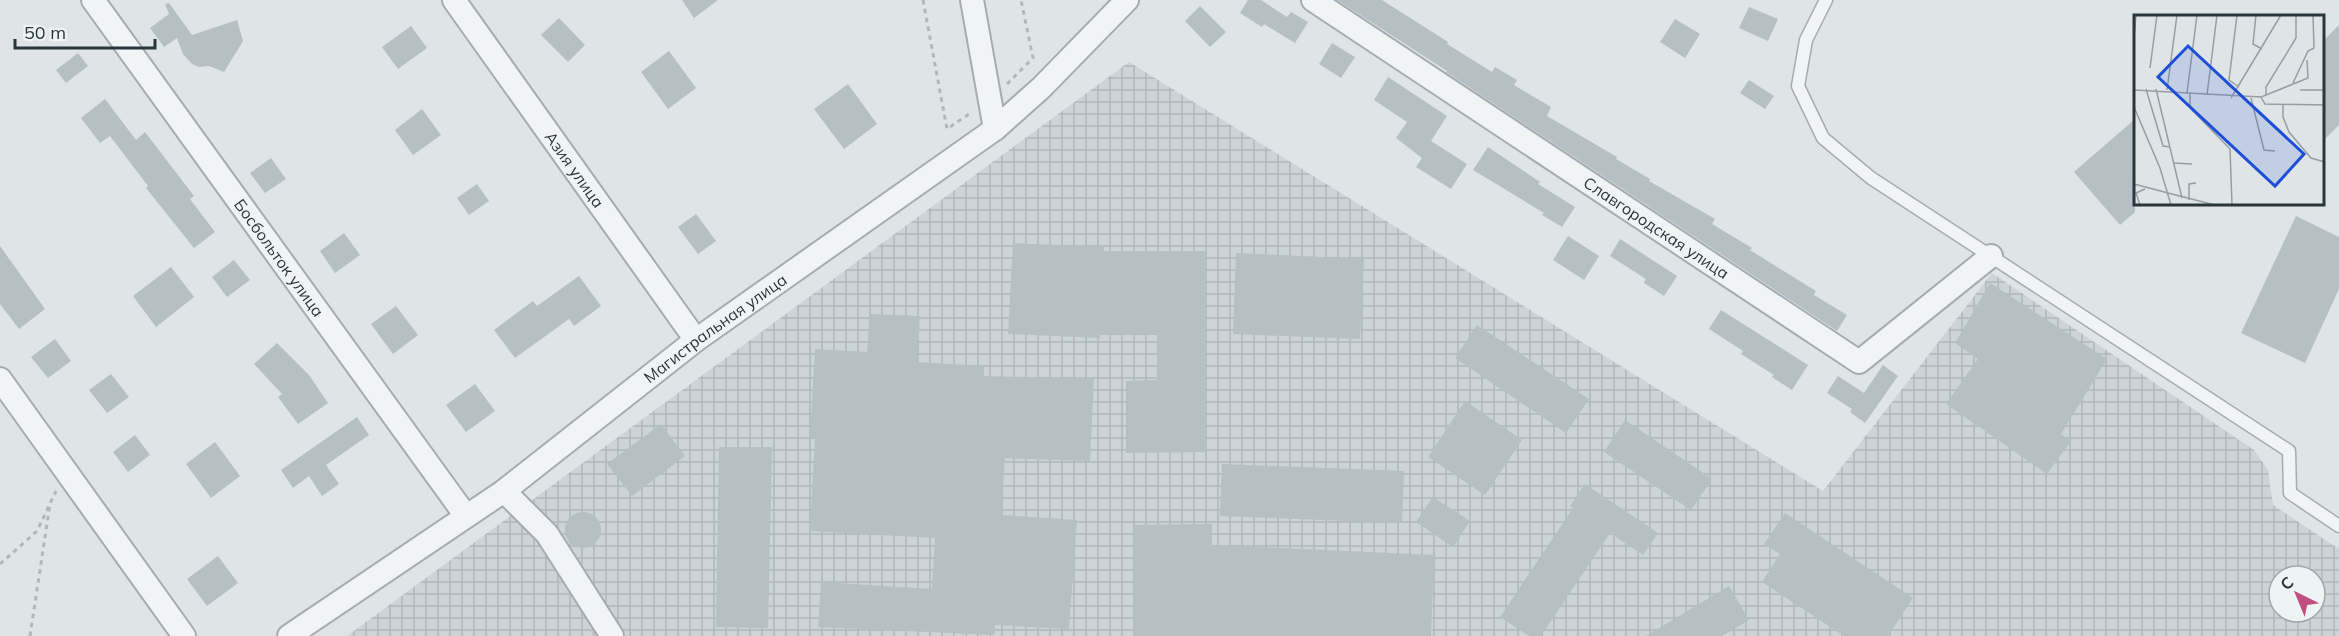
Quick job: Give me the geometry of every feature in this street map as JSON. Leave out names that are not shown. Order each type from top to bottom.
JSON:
[{"type":"street","name":"Босбольток улица","points":[[93,0],[466,516]]},
{"type":"street","name":"Азия улица","points":[[454,0],[696,340]]},
{"type":"street","points":[[972,0],[995,129]]},
{"type":"street","name":"Магистральная улица","points":[[289,636],[504,491],[696,340],[995,129],[1041,88],[1127,0]]},
{"type":"street","name":"Славгородская улица","points":[[1313,0],[1859,362],[1991,256]]},
{"type":"street","points":[[0,379],[184,636]]},
{"type":"street","points":[[504,491],[547,534],[612,636]]},
{"type":"lane","points":[[1826,0],[1806,40],[1798,86],[1824,138],[1871,178],[2289,451],[2290,493],[2339,526]]},
{"type":"path","points":[[923,0],[947,129]]},
{"type":"path","points":[[1021,0],[1033,58]]},
{"type":"path","points":[[0,564],[37,531],[57,490]]},
{"type":"path","points":[[30,636],[50,504]]},
{"type":"shaded area","points":[[1129,62],[1823,491],[1992,273],[2254,450],[2268,470],[2273,505],[2339,549],[2339,636],[347,636]]},
{"type":"building","points":[[682,0],[718,0],[694,18]]},
{"type":"building","points":[[1248,0],[1261,0],[1287,17],[1291,12],[1308,22],[1295,43],[1264,24],[1262,27],[1240,13]]},
{"type":"building","points":[[1337,0],[1382,0],[1492,72],[1495,67],[1517,80],[1514,85],[1551,107],[1547,116],[1617,157],[1616,159],[1650,179],[1649,181],[1715,219],[1712,224],[1816,291],[1814,295],[1847,315],[1837,331],[1447,71]]},
{"type":"building","points":[[169,3],[192,35],[237,20],[243,41],[224,72],[209,66],[199,67],[192,64],[183,54],[177,38],[164,47],[150,28],[169,14],[165,4]]},
{"type":"building","points":[[1200,6],[1226,32],[1210,47],[1185,21]]},
{"type":"building","points":[[1749,7],[1778,19],[1768,41],[1739,28]]},
{"type":"building","points":[[559,18],[585,45],[568,62],[541,35]]},
{"type":"building","points":[[1675,19],[1700,34],[1685,58],[1660,42]]},
{"type":"building","points":[[2339,25],[2339,125],[2324,140],[2324,40]]},
{"type":"building","points":[[411,26],[427,48],[398,69],[382,47]]},
{"type":"building","points":[[1332,43],[1355,57],[1341,78],[1319,64]]},
{"type":"building","points":[[669,51],[696,88],[668,109],[641,72]]},
{"type":"building","points":[[78,53],[88,66],[66,83],[56,70]]},
{"type":"building","points":[[1388,77],[1447,116],[1431,141],[1467,164],[1451,189],[1416,167],[1422,158],[1396,138],[1407,122],[1374,100]]},
{"type":"building","points":[[1749,80],[1774,96],[1765,109],[1740,93]]},
{"type":"building","points":[[848,84],[877,124],[844,149],[814,109]]},
{"type":"building","points":[[105,99],[136,140],[145,132],[194,196],[190,199],[215,232],[194,248],[146,188],[148,186],[110,136],[100,143],[81,118]]},
{"type":"building","points":[[422,109],[441,135],[413,155],[395,130]]},
{"type":"building","points":[[2134,120],[2135,212],[2120,225],[2074,172]]},
{"type":"building","points":[[1488,147],[1540,182],[1538,184],[1575,207],[1562,227],[1542,215],[1544,213],[1473,170]]},
{"type":"building","points":[[271,158],[286,179],[265,193],[250,173]]},
{"type":"building","points":[[477,184],[489,201],[469,215],[457,198]]},
{"type":"building","points":[[696,214],[716,241],[698,254],[678,227]]},
{"type":"building","points":[[2296,216],[2339,237],[2339,289],[2305,363],[2241,333]]},
{"type":"building","points":[[344,233],[360,255],[335,273],[320,251]]},
{"type":"building","points":[[1568,236],[1599,256],[1584,280],[1553,260]]},
{"type":"building","points":[[1620,239],[1677,276],[1664,296],[1644,283],[1646,279],[1610,256]]},
{"type":"building","points":[[1013,243],[1104,247],[1104,251],[1206,251],[1206,452],[1126,453],[1126,381],[1157,380],[1157,335],[1100,335],[1100,338],[1008,334]]},
{"type":"building","points":[[0,246],[45,309],[19,329],[0,304]]},
{"type":"building","points":[[1236,253],[1364,259],[1360,339],[1233,334]]},
{"type":"building","points":[[234,260],[250,280],[227,297],[212,277]]},
{"type":"building","points":[[171,267],[194,297],[156,327],[133,296]]},
{"type":"building","points":[[579,276],[601,306],[574,326],[569,319],[515,358],[494,330],[533,301],[537,306]]},
{"type":"building","points":[[1990,283],[2107,359],[2061,434],[2071,441],[2047,474],[1946,404],[1978,359],[1955,343]]},
{"type":"building","points":[[396,306],[418,335],[393,354],[371,324]]},
{"type":"building","points":[[1721,310],[1808,365],[1792,390],[1772,377],[1774,375],[1741,354],[1743,351],[1709,329]]},
{"type":"building","points":[[870,314],[920,316],[917,362],[984,366],[984,376],[1094,379],[1090,461],[1005,458],[1001,515],[1077,520],[1069,629],[995,625],[994,635],[818,627],[821,582],[932,589],[935,538],[810,531],[815,437],[810,437],[815,349],[867,352]]},
{"type":"building","points":[[1477,325],[1589,399],[1566,433],[1455,358]]},
{"type":"building","points":[[55,339],[71,361],[48,378],[31,357]]},
{"type":"building","points":[[277,343],[309,375],[328,403],[298,424],[278,397],[282,394],[254,364]]},
{"type":"building","points":[[1883,365],[1898,376],[1865,423],[1850,412],[1852,409],[1827,393],[1838,376],[1864,393]]},
{"type":"building","points":[[111,374],[129,397],[107,413],[89,390]]},
{"type":"building","points":[[475,384],[495,411],[466,432],[446,405]]},
{"type":"building","points":[[1465,401],[1522,440],[1485,495],[1428,457]]},
{"type":"building","points":[[357,417],[369,435],[326,465],[339,484],[322,496],[309,476],[293,488],[281,470]]},
{"type":"building","points":[[1625,420],[1712,479],[1691,510],[1604,452]]},
{"type":"building","points":[[661,424],[685,456],[632,496],[607,464]]},
{"type":"building","points":[[135,435],[150,455],[128,472],[113,452]]},
{"type":"building","points":[[215,442],[240,476],[211,498],[186,464]]},
{"type":"building","points":[[719,447],[772,447],[768,628],[716,627]]},
{"type":"building","points":[[1222,464],[1404,471],[1402,523],[1220,516]]},
{"type":"building","points":[[1585,484],[1658,533],[1643,555],[1610,533],[1541,636],[1529,636],[1500,617],[1573,508],[1570,506]]},
{"type":"building","points":[[1433,497],[1470,521],[1453,547],[1416,522]]},
{"type":"building","points":[[583,512],[596,517],[601,530],[596,543],[583,548],[570,543],[565,530],[570,517]]},
{"type":"building","points":[[1785,513],[1913,598],[1888,636],[1844,636],[1762,582],[1780,554],[1764,544]]},
{"type":"building","points":[[1212,524],[1212,545],[1434,555],[1431,636],[1135,636],[1134,525]]},
{"type":"building","points":[[218,556],[238,583],[207,606],[187,579]]},
{"type":"building","points":[[1729,586],[1749,620],[1722,636],[1646,636]]}]
